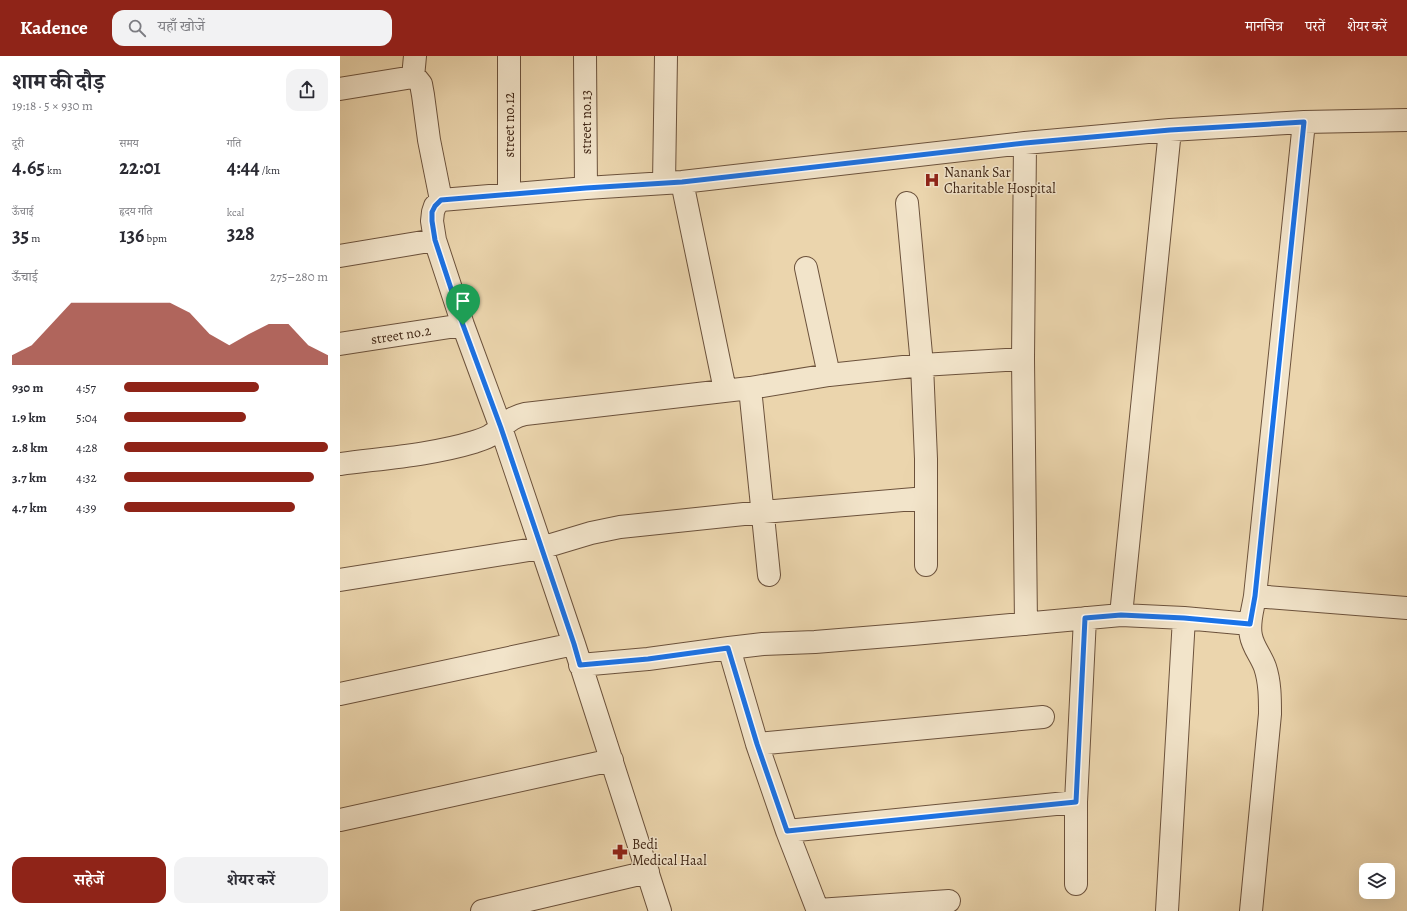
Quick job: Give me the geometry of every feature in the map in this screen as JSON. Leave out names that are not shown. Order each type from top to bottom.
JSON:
[{"type":"street","points":[[413,77],[415,56]]},
{"type":"street","name":"street no.12","points":[[509,56],[509,194]]},
{"type":"street","name":"street no.13","points":[[585,56],[586,188]]},
{"type":"street","points":[[666,56],[673,182],[725,390]]},
{"type":"street","points":[[340,83],[413,77],[417,79],[421,84],[424,95],[429,140],[441,200]]},
{"type":"street","points":[[660,911],[574,644],[501,428],[463,325],[435,240],[432,212],[435,206],[441,200],[673,182],[1025,143],[1170,130],[1304,122],[1407,120]]},
{"type":"street","points":[[1252,911],[1270,708],[1268,678],[1265,666],[1254,647],[1250,624],[1255,596],[1304,122]]},
{"type":"street","points":[[1121,615],[1170,130]]},
{"type":"street","points":[[1025,143],[1023,359],[1026,624]]},
{"type":"street","points":[[907,203],[922,364],[926,498],[926,565]]},
{"type":"street","points":[[340,256],[435,240]]},
{"type":"street","points":[[806,268],[829,375]]},
{"type":"street","name":"street no.2","points":[[340,344],[463,325]]},
{"type":"street","points":[[340,464],[390,458],[475,442],[491,436],[509,420],[516,416],[525,414],[750,388],[829,375],[922,364],[1023,359]]},
{"type":"street","points":[[750,388],[769,575]]},
{"type":"street","points":[[340,580],[541,548],[591,532],[620,526],[926,498]]},
{"type":"street","points":[[1255,596],[1407,608]]},
{"type":"street","points":[[580,665],[648,659],[763,644],[815,642],[1121,615],[1184,618],[1250,624]]},
{"type":"street","points":[[1076,884],[1076,802],[1085,618]]},
{"type":"street","points":[[1167,911],[1184,618]]},
{"type":"street","points":[[340,694],[574,644]]},
{"type":"street","points":[[728,648],[757,744],[787,831],[818,911],[949,900]]},
{"type":"street","points":[[757,744],[1043,717]]},
{"type":"street","points":[[340,820],[612,760]]},
{"type":"street","points":[[787,831],[1076,802]]},
{"type":"street","points":[[482,911],[648,872]]},
{"type":"place","name":"Nanank Sar Charitable Hospital","points":[[932,180]]},
{"type":"place","name":"Bedi Medical Haal","points":[[620,852]]},
{"type":"route","points":[[1304,122],[1255,596],[1250,624],[1184,618],[1121,615],[1085,618],[1076,802],[787,831],[757,744],[728,648],[648,659],[580,665],[501,428],[463,325],[435,240],[432,212],[441,200],[682,182],[1025,143],[1170,130],[1304,122]]}]
